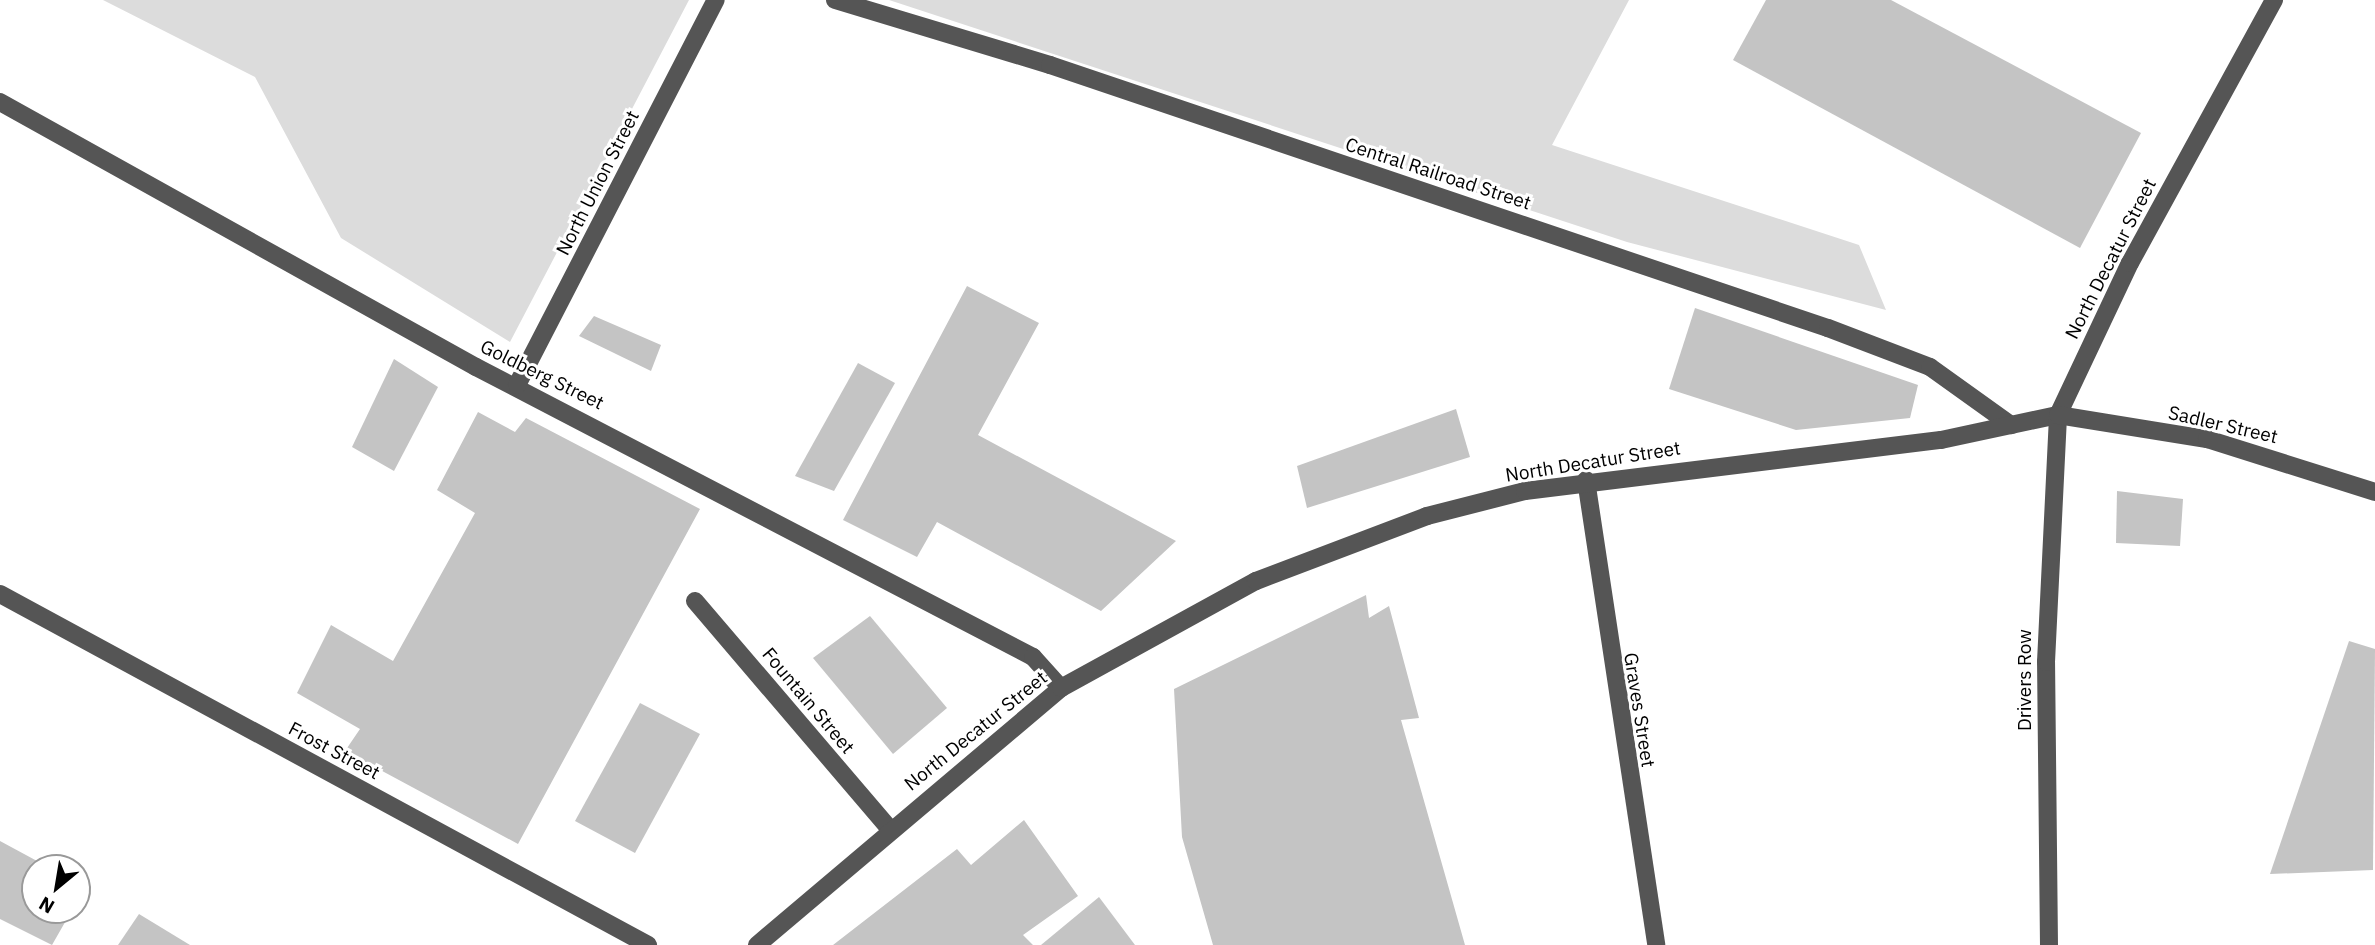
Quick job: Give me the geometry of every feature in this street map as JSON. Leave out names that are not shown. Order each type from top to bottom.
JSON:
[{"type":"street","name":"North Union Street","points":[[517,385],[716,0]]},
{"type":"street","name":"Central Railroad Street","points":[[835,0],[1050,65],[1828,328],[1930,368],[2011,425]]},
{"type":"street","name":"North Decatur Street","points":[[757,945],[889,828],[1061,688],[1160,629],[1269,576],[1427,516],[1586,480],[1941,440],[2058,415],[2130,263],[2274,0]]},
{"type":"street","name":"Goldberg Street","points":[[0,102],[517,385],[1033,657],[1061,688]]},
{"type":"street","name":"Sadler Street","points":[[2058,415],[2207,439],[2375,492]]},
{"type":"street","name":"Drivers Row","points":[[2049,945],[2046,662],[2058,415]]},
{"type":"street","name":"Graves Street","points":[[1586,480],[1656,945]]},
{"type":"street","name":"Frost Street","points":[[0,594],[648,945]]},
{"type":"street","name":"Fountain Street","points":[[695,600],[889,828]]},
{"type":"shaded area","points":[[103,0],[689,0],[510,342],[341,238],[255,77]]},
{"type":"shaded area","points":[[889,0],[1629,0],[1552,145],[1859,245],[1886,310],[1627,242]]},
{"type":"building","points":[[1766,0],[1891,0],[2141,133],[2080,248],[1733,60]]},
{"type":"building","points":[[967,286],[1039,323],[978,435],[1176,541],[1101,611],[937,522],[917,557],[843,520]]},
{"type":"building","points":[[1695,308],[1918,385],[1910,418],[1796,430],[1669,389]]},
{"type":"building","points":[[594,316],[661,345],[651,371],[579,336]]},
{"type":"building","points":[[394,359],[438,387],[394,471],[352,447]]},
{"type":"building","points":[[858,363],[895,383],[834,491],[795,476]]},
{"type":"building","points":[[1456,409],[1470,457],[1307,508],[1297,466]]},
{"type":"building","points":[[478,412],[515,432],[526,418],[700,509],[518,844],[345,751],[360,729],[297,693],[331,625],[393,661],[475,513],[437,490]]},
{"type":"building","points":[[2117,491],[2183,499],[2180,546],[2116,543]]},
{"type":"building","points":[[1366,595],[1369,618],[1389,606],[1419,718],[1401,720],[1465,945],[1213,945],[1182,837],[1174,689]]},
{"type":"building","points":[[870,616],[947,708],[893,754],[813,658]]},
{"type":"building","points":[[2349,641],[2375,649],[2373,870],[2270,874]]},
{"type":"building","points":[[640,703],[700,734],[635,853],[575,821]]},
{"type":"building","points":[[1024,820],[1078,896],[1023,935],[1033,945],[833,945],[957,849],[971,865]]},
{"type":"building","points":[[0,841],[24,854],[21,854],[21,924],[64,924],[52,945],[0,919]]},
{"type":"building","points":[[1099,897],[1135,945],[1041,945]]},
{"type":"building","points":[[139,914],[190,945],[118,945]]}]
